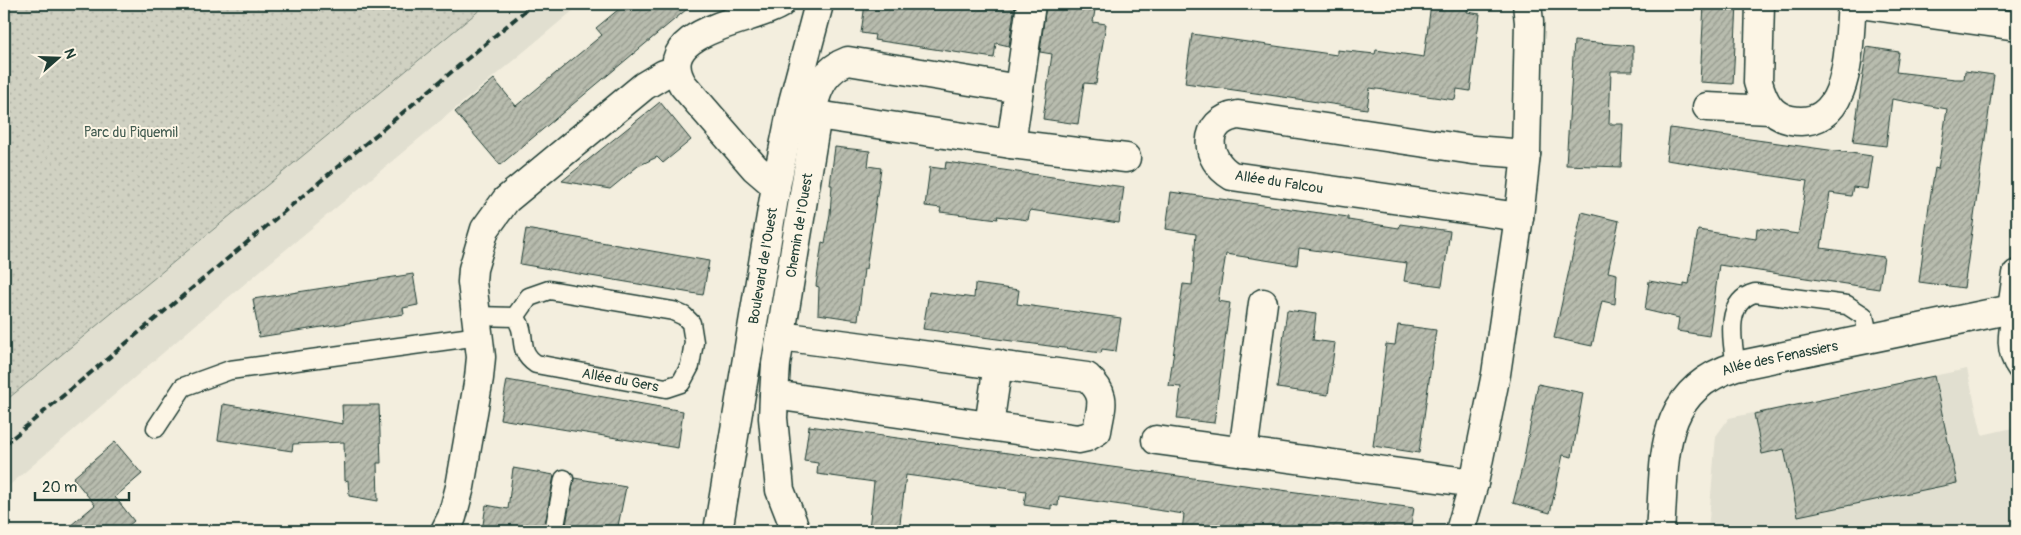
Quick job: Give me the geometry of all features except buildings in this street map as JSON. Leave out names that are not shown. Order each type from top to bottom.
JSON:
[{"type":"street","points":[[776,186],[755,168],[682,85],[676,72],[679,54],[697,37],[720,25],[759,14],[780,4]]},
{"type":"street","name":"Boulevard de l'Ouest","points":[[808,108],[819,4]]},
{"type":"street","points":[[1011,144],[1031,4]]},
{"type":"street","points":[[1460,531],[1474,484],[1496,374],[1519,216],[1526,154],[1529,22],[1527,4]]},
{"type":"street","points":[[1760,4],[1758,82],[1770,110]]},
{"type":"street","points":[[1707,107],[1770,110],[1785,118],[1801,121],[1816,118],[1833,105],[1841,90],[1852,4]]},
{"type":"street","points":[[1859,4],[2017,26]]},
{"type":"street","name":"Boulevard de l'Ouest","points":[[718,531],[748,366],[776,186],[808,108],[828,74],[848,61],[1019,90]]},
{"type":"street","points":[[444,531],[452,517],[460,488],[478,387],[480,357],[473,268],[485,229],[506,200],[644,86],[664,74],[676,72]]},
{"type":"street","points":[[808,108],[1011,144],[1126,158]]},
{"type":"street","name":"Chemin de l'Ouest","points":[[796,531],[780,490],[773,418],[776,364],[808,108]]},
{"type":"street","name":"Allée du Falcou","points":[[1519,216],[1232,176],[1218,166],[1211,147],[1211,138],[1213,130],[1218,124],[1238,114],[1473,150],[1526,154]]},
{"type":"street","points":[[2015,311],[2017,274]]},
{"type":"street","points":[[1243,452],[1263,303]]},
{"type":"street","name":"Allée des Fenassiers","points":[[1660,531],[1668,438],[1676,415],[1693,389],[1708,378],[1736,366],[2015,311]]},
{"type":"street","name":"Boulevard de l'Ouest","points":[[774,395],[1078,438],[1087,437],[1097,431],[1102,402],[1099,387],[1087,377],[781,336]]},
{"type":"street","points":[[748,366],[759,362],[776,364]]},
{"type":"street","points":[[989,426],[998,364]]},
{"type":"street","points":[[1156,440],[1474,484]]},
{"type":"lane","name":"Allée du Gers","points":[[549,290],[673,311],[691,323],[694,332],[690,366],[681,383],[666,388],[536,364],[526,355],[523,348],[522,329],[515,317],[529,297],[549,290]]},
{"type":"lane","points":[[1736,366],[1733,325],[1736,305],[1746,296],[1755,293],[1847,304],[1864,316],[1870,339]]},
{"type":"lane","points":[[2015,311],[2007,341],[2011,358],[2017,370]]},
{"type":"lane","points":[[156,428],[183,388],[230,370],[477,326],[515,317]]},
{"type":"lane","points":[[554,531],[564,479]]},
{"type":"shaded area","points":[[487,4],[581,4],[200,321],[4,490],[4,402]]},
{"type":"shaded area","points":[[1967,369],[1982,435],[2017,427],[2017,531],[1708,531],[1716,436],[1729,418]]},
{"type":"green space","name":"Parc du Piquemil","points":[[4,4],[487,4],[4,402]]},
{"type":"railway","points":[[4,445],[533,4]]}]
